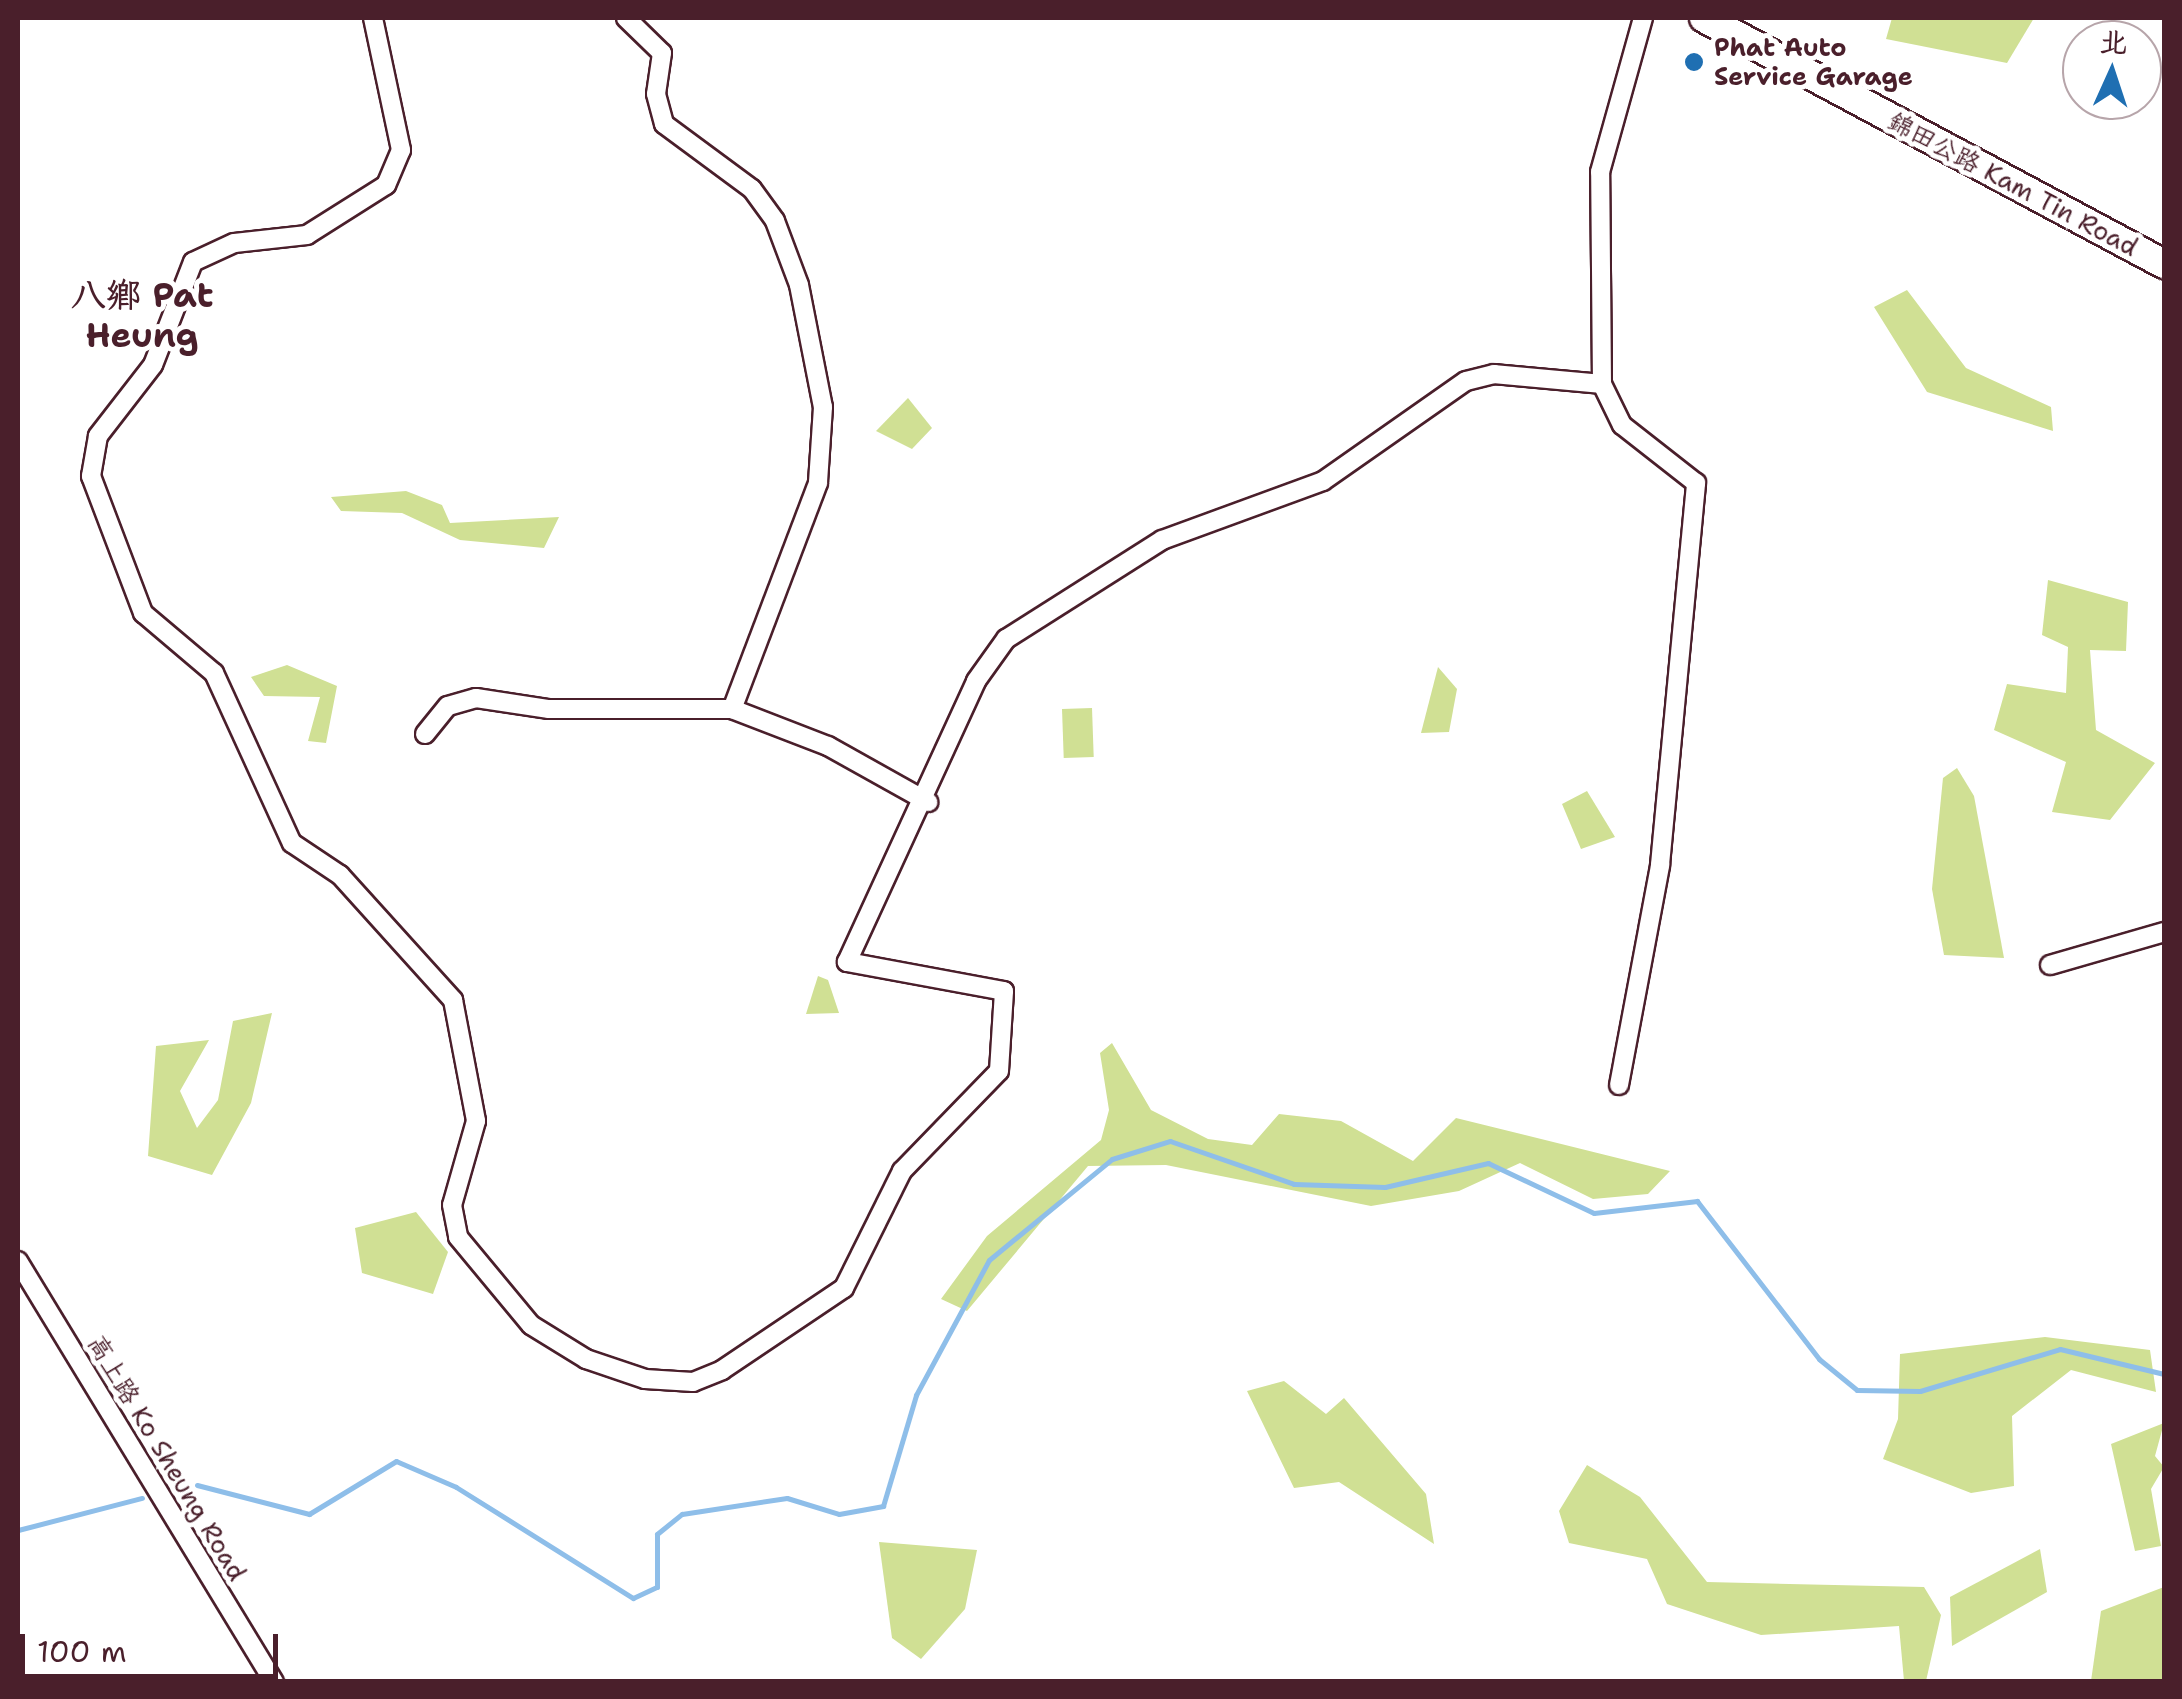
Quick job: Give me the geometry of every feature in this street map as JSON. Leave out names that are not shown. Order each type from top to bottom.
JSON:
[{"type":"main road","name":"錦田公路 Kam Tin Road","points":[[1713,20],[2164,264]]},
{"type":"street","points":[[373,18],[400,150],[386,185],[307,235],[234,243],[193,262],[153,366],[98,436],[91,476],[143,614],[214,673],[292,843],[340,875],[453,1000],[476,1121],[452,1205],[458,1237],[531,1325],[586,1359],[693,1382],[844,1288],[902,1171],[999,1071],[1004,991],[847,962],[928,802],[976,681],[1006,639],[1148,547],[1323,481],[1478,376],[1602,384]]},
{"type":"street","points":[[626,18],[662,53],[656,94],[664,124],[752,189],[775,222],[821,392],[818,483],[732,709]]},
{"type":"street","points":[[1618,1085],[1660,865],[1696,483],[1622,425],[1602,384],[1599,178],[1644,18]]},
{"type":"street","points":[[425,734],[448,706],[476,698],[549,708],[732,709],[828,746],[928,802]]},
{"type":"street","points":[[2050,965],[2164,932]]},
{"type":"street","name":"高上路 Ko Sheung Road","points":[[18,1261],[274,1682]]},
{"type":"green space","points":[[1892,18],[2034,18],[2007,63],[1886,39]]},
{"type":"green space","points":[[1907,290],[1966,368],[2051,407],[2053,431],[1927,392],[1874,307]]},
{"type":"green space","points":[[908,398],[932,428],[912,449],[876,431]]},
{"type":"green space","points":[[406,491],[442,505],[450,523],[559,517],[544,548],[460,540],[402,513],[341,511],[331,497]]},
{"type":"green space","points":[[2048,580],[2128,602],[2126,651],[2090,650],[2096,730],[2155,763],[2110,820],[2052,812],[2066,762],[1994,730],[2007,684],[2066,693],[2068,647],[2042,635]]},
{"type":"green space","points":[[287,665],[337,686],[326,743],[308,741],[320,697],[264,696],[251,677]]},
{"type":"green space","points":[[1438,667],[1457,689],[1449,732],[1421,733]]},
{"type":"green space","points":[[1092,708],[1094,757],[1064,758],[1062,709]]},
{"type":"green space","points":[[1957,768],[1974,796],[2004,958],[1944,955],[1932,889],[1943,778]]},
{"type":"green space","points":[[1587,791],[1615,837],[1581,849],[1562,804]]},
{"type":"green space","points":[[818,976],[828,980],[839,1013],[806,1014]]},
{"type":"green space","points":[[272,1013],[251,1103],[212,1175],[148,1156],[156,1046],[209,1040],[180,1091],[197,1128],[218,1100],[233,1021]]},
{"type":"green space","points":[[1112,1043],[1151,1110],[1208,1139],[1252,1145],[1279,1114],[1341,1121],[1413,1161],[1456,1118],[1670,1171],[1648,1194],[1593,1199],[1520,1163],[1459,1191],[1371,1206],[1166,1165],[1088,1166],[967,1311],[941,1299],[987,1236],[1101,1140],[1109,1110],[1100,1053]]},
{"type":"green space","points":[[416,1212],[448,1252],[433,1294],[362,1273],[355,1228]]},
{"type":"green space","points":[[2045,1337],[2150,1350],[2156,1392],[2071,1370],[2012,1416],[2014,1486],[1971,1493],[1883,1459],[1898,1419],[1900,1354]]},
{"type":"green space","points":[[1284,1381],[1326,1414],[1344,1398],[1426,1494],[1434,1544],[1339,1482],[1294,1488],[1247,1391]]},
{"type":"green space","points":[[2164,1423],[2155,1456],[2164,1467],[2151,1489],[2161,1546],[2135,1551],[2111,1444]]},
{"type":"green space","points":[[1587,1465],[1640,1497],[1707,1582],[1924,1587],[1941,1615],[1926,1681],[1904,1681],[1899,1626],[1761,1635],[1667,1604],[1647,1559],[1569,1543],[1559,1511]]},
{"type":"green space","points":[[879,1542],[977,1550],[965,1609],[921,1659],[892,1638]]},
{"type":"green space","points":[[2040,1549],[2047,1592],[1952,1646],[1950,1597]]},
{"type":"green space","points":[[2164,1587],[2164,1681],[2091,1681],[2101,1611]]},
{"type":"waterway","points":[[197,1485],[309,1514],[396,1461],[456,1487],[633,1598],[657,1587],[657,1534],[682,1514],[787,1498],[839,1514],[883,1506],[916,1395],[989,1260],[1112,1159],[1170,1141],[1294,1184],[1385,1187],[1488,1163],[1594,1213],[1697,1201],[1819,1359],[1857,1390],[1920,1391],[2060,1349],[2164,1374]]},
{"type":"waterway","points":[[18,1530],[142,1498]]},
{"type":"place","name":"Phat Auto Service Garage","points":[[1694,62]]},
{"type":"district","name":"八鄉 Pat Heung","points":[[142,315]]}]
